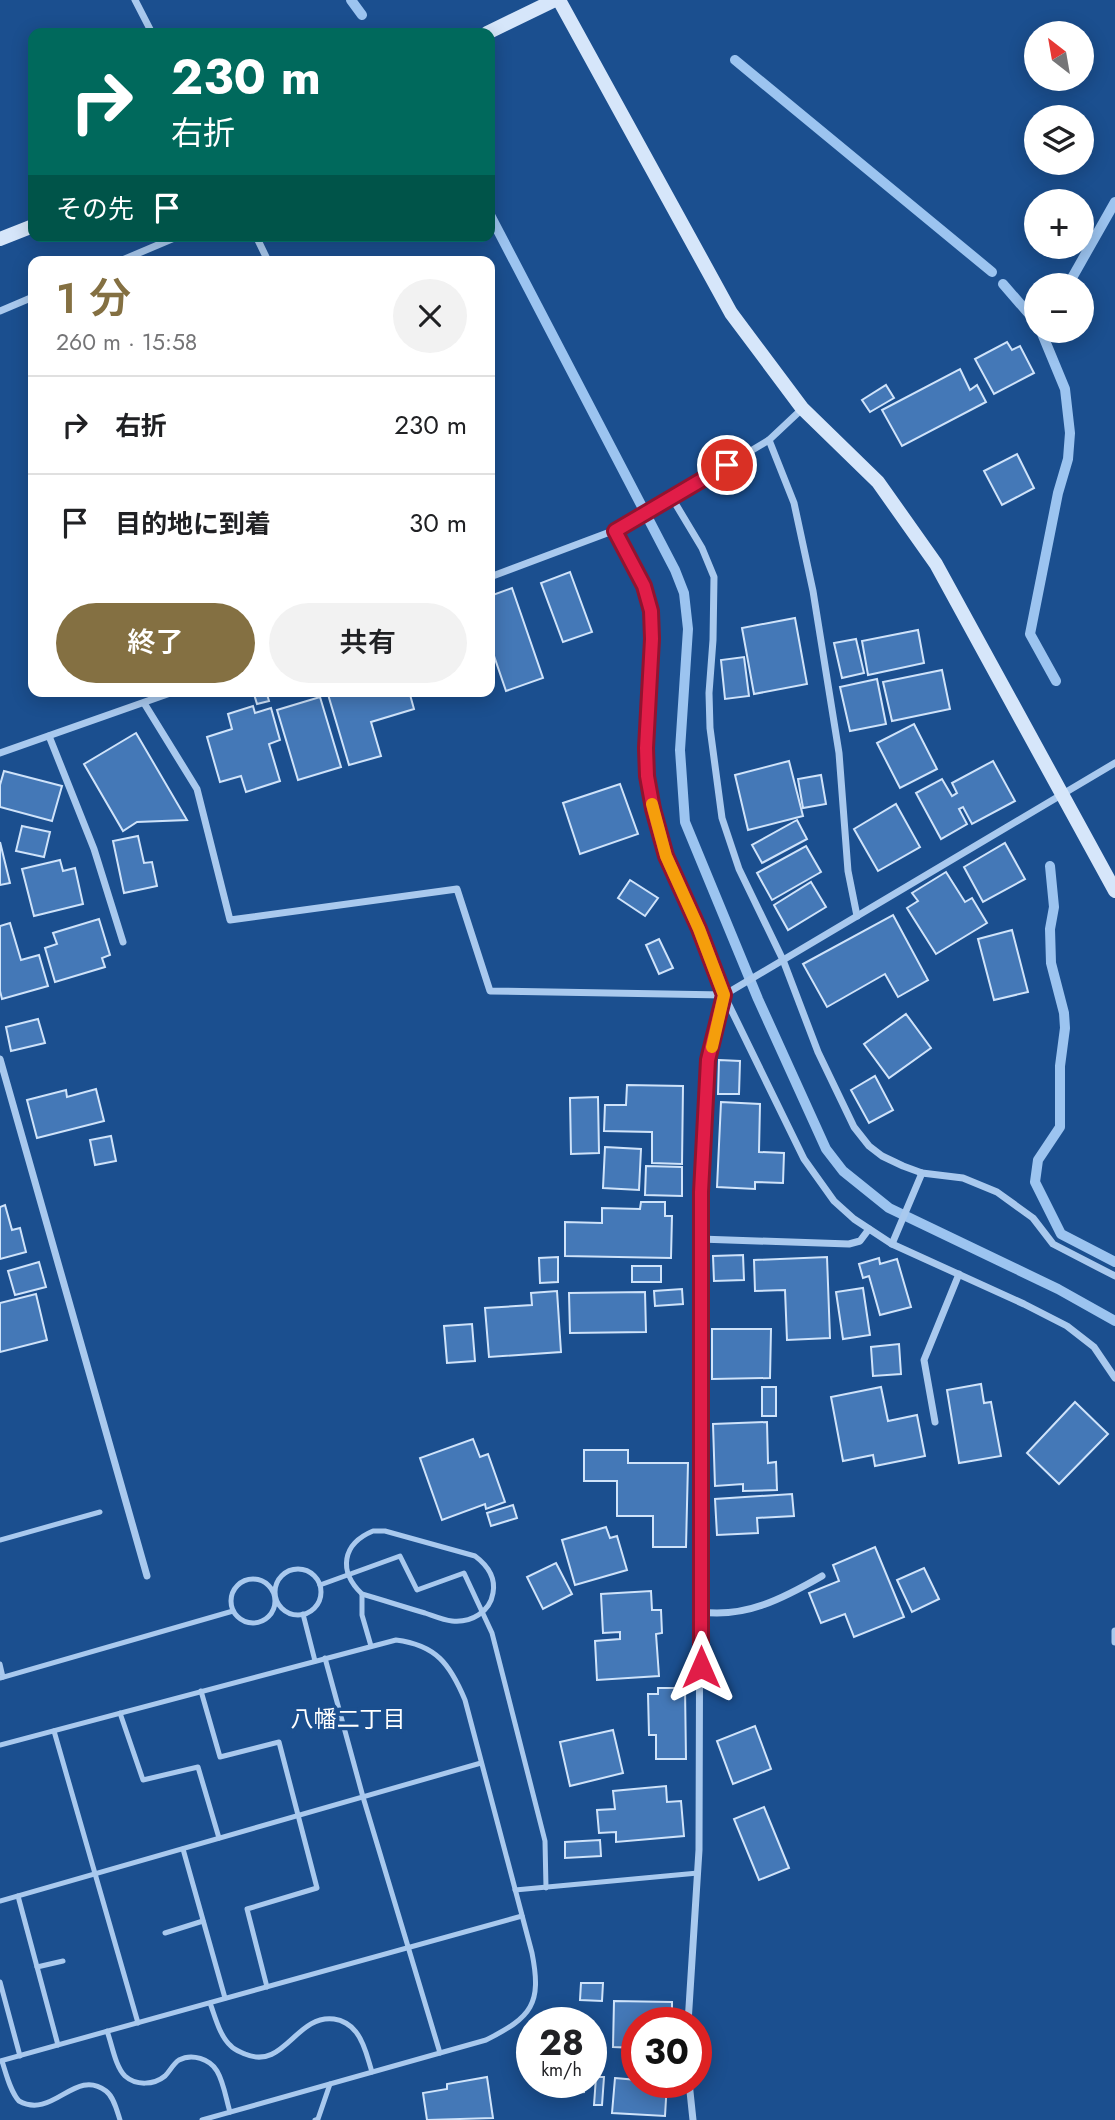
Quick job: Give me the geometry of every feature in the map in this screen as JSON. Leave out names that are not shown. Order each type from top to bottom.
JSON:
[{"type":"street","points":[[135,0],[149,28]]},
{"type":"street","points":[[495,29],[557,0],[731,313],[802,408],[878,482],[936,564],[1115,891]]},
{"type":"street","points":[[0,239],[28,228]]},
{"type":"street","points":[[132,256],[165,242]]},
{"type":"street","points":[[0,311],[28,299]]},
{"type":"street","points":[[495,575],[625,526],[769,440],[802,408]]},
{"type":"street","points":[[769,440],[794,503],[813,591],[839,753],[848,871],[858,916]]},
{"type":"street","points":[[672,498],[702,548],[714,578],[710,728],[722,818],[747,887],[783,960],[818,1052],[854,1127],[869,1146],[882,1156],[922,1173],[963,1178],[997,1192],[1033,1218],[1053,1244],[1115,1276]]},
{"type":"street","points":[[615,531],[644,586],[651,611],[647,776],[666,856],[804,1159],[834,1201],[869,1229],[892,1244],[1046,1315],[1083,1337],[1106,1362],[1115,1378]]},
{"type":"street","points":[[0,753],[160,697]]},
{"type":"street","points":[[144,703],[197,789],[230,920],[457,889],[490,991],[727,993],[1115,763]]},
{"type":"street","points":[[49,736],[94,849],[123,942]]},
{"type":"street","points":[[689,2007],[698,1873],[701,1239],[708,1060],[727,993]]},
{"type":"street","points":[[0,1059],[147,1576]]},
{"type":"street","points":[[892,1244],[922,1173]]},
{"type":"street","points":[[701,1239],[849,1244],[860,1241],[869,1229]]},
{"type":"street","points":[[935,1422],[924,1360],[959,1274]]},
{"type":"street","points":[[701,1612],[714,1614],[749,1610],[772,1603],[822,1576]]},
{"type":"street","points":[[1115,1631],[1115,1642]]},
{"type":"street","points":[[691,2098],[693,2120]]},
{"type":"lane","points":[[0,1540],[100,1512]]},
{"type":"lane","points":[[373,1531],[385,1531],[463,1551],[484,1563],[490,1572],[493,1593],[483,1612],[473,1618],[451,1621],[362,1594],[348,1576],[346,1564],[348,1553],[362,1536],[373,1531]]},
{"type":"lane","points":[[320,1585],[400,1556],[417,1590],[464,1573],[492,1633],[545,1841],[546,1888]]},
{"type":"lane","points":[[275,1595],[273,1611],[262,1621],[248,1623],[233,1611],[230,1601],[240,1582],[254,1578],[268,1583],[275,1595],[282,1608],[303,1614],[316,1606],[320,1585],[311,1573],[289,1570],[278,1580],[275,1595]]},
{"type":"lane","points":[[362,1594],[362,1615],[371,1646]]},
{"type":"lane","points":[[0,1664],[2,1677],[233,1611]]},
{"type":"lane","points":[[303,1614],[314,1661]]},
{"type":"lane","points":[[0,1745],[396,1640],[410,1642],[437,1654],[458,1682],[532,1953],[537,1978],[536,1996],[524,2016],[509,2028],[486,2040],[202,2120]]},
{"type":"lane","points":[[325,1658],[363,1797],[440,2053]]},
{"type":"lane","points":[[201,1691],[220,1757],[279,1742],[317,1888],[247,1909],[267,1987]]},
{"type":"lane","points":[[120,1713],[143,1780],[198,1767],[219,1838]]},
{"type":"lane","points":[[54,1731],[138,2023]]},
{"type":"lane","points":[[0,1901],[481,1763]]},
{"type":"lane","points":[[183,1849],[225,1998]]},
{"type":"lane","points":[[514,1890],[698,1873]]},
{"type":"lane","points":[[18,1896],[58,2045]]},
{"type":"lane","points":[[120,2120],[106,2090],[96,2087],[84,2088],[43,2112],[32,2110],[18,2100],[1,2061],[522,1916]]},
{"type":"lane","points":[[165,1933],[203,1921]]},
{"type":"lane","points":[[37,1967],[62,1961]]},
{"type":"lane","points":[[0,1982],[20,2056]]},
{"type":"lane","points":[[210,2003],[230,2046],[255,2058],[268,2057],[280,2050],[312,2022],[337,2019],[356,2032],[372,2073]]},
{"type":"lane","points":[[107,2031],[124,2075],[138,2083],[152,2082],[163,2077],[178,2060],[187,2057],[200,2058],[211,2063],[218,2071],[230,2112]]},
{"type":"lane","points":[[315,2120],[318,2119],[330,2084]]},
{"type":"building","points":[[1007,342],[1012,350],[1020,346],[1034,373],[994,394],[975,359]]},
{"type":"building","points":[[960,369],[970,390],[977,385],[986,402],[902,446],[882,410]]},
{"type":"building","points":[[886,385],[894,398],[870,412],[862,400]]},
{"type":"building","points":[[1017,454],[1034,488],[1002,505],[984,471]]},
{"type":"building","points":[[570,572],[592,632],[563,642],[541,583]]},
{"type":"building","points":[[512,588],[543,678],[506,691],[495,659],[495,594]]},
{"type":"building","points":[[795,618],[807,684],[754,694],[742,628]]},
{"type":"building","points":[[918,630],[924,663],[868,675],[862,641]]},
{"type":"building","points":[[856,639],[864,673],[842,678],[834,643]]},
{"type":"building","points":[[744,657],[749,696],[725,699],[721,660]]},
{"type":"building","points":[[942,670],[950,709],[892,721],[883,682]]},
{"type":"building","points":[[877,679],[886,724],[850,731],[840,687]]},
{"type":"building","points":[[255,697],[268,697],[269,701],[257,704]]},
{"type":"building","points":[[320,697],[341,767],[298,780],[277,710]]},
{"type":"building","points":[[329,697],[411,697],[414,709],[371,722],[381,756],[349,765]]},
{"type":"building","points":[[253,706],[255,713],[271,708],[280,740],[269,744],[280,781],[246,792],[241,776],[220,782],[207,737],[232,729],[228,714]]},
{"type":"building","points":[[914,724],[937,769],[900,788],[877,743]]},
{"type":"building","points":[[136,733],[187,820],[137,822],[123,831],[84,764]]},
{"type":"building","points":[[789,761],[803,816],[748,830],[735,775]]},
{"type":"building","points":[[993,761],[1015,801],[972,824],[963,807],[959,809],[967,824],[941,839],[916,793],[942,779],[952,796],[957,793],[952,783]]},
{"type":"building","points":[[4,771],[62,786],[52,821],[0,807],[0,785]]},
{"type":"building","points":[[821,775],[826,804],[803,808],[798,779]]},
{"type":"building","points":[[620,784],[638,834],[580,854],[563,803]]},
{"type":"building","points":[[896,804],[920,847],[878,871],[854,829]]},
{"type":"building","points":[[797,820],[807,839],[762,863],[752,845]]},
{"type":"building","points":[[22,826],[50,832],[44,857],[16,851]]},
{"type":"building","points":[[138,836],[144,863],[152,862],[157,886],[124,893],[113,841]]},
{"type":"building","points":[[0,842],[10,883],[0,885]]},
{"type":"building","points":[[1005,843],[1025,879],[983,902],[964,867]]},
{"type":"building","points":[[806,846],[821,872],[772,900],[757,873]]},
{"type":"building","points":[[60,860],[63,871],[75,868],[83,904],[34,916],[22,869]]},
{"type":"building","points":[[946,872],[965,902],[972,898],[987,923],[936,954],[907,908],[918,901],[912,893]]},
{"type":"building","points":[[630,880],[658,898],[645,916],[618,898]]},
{"type":"building","points":[[811,882],[826,907],[788,930],[774,905]]},
{"type":"building","points":[[893,915],[928,980],[898,997],[885,974],[827,1007],[803,964]]},
{"type":"building","points":[[99,919],[110,955],[102,958],[105,967],[55,982],[45,948],[57,944],[53,933]]},
{"type":"building","points":[[10,923],[21,960],[39,955],[48,986],[2,999],[0,926]]},
{"type":"building","points":[[1012,930],[1028,992],[994,1000],[978,939]]},
{"type":"building","points":[[659,939],[673,968],[659,974],[646,945]]},
{"type":"building","points":[[906,1014],[931,1048],[889,1078],[864,1044]]},
{"type":"building","points":[[38,1019],[45,1043],[11,1051],[6,1027]]},
{"type":"building","points":[[719,1060],[740,1061],[739,1094],[718,1094]]},
{"type":"building","points":[[875,1076],[893,1110],[869,1123],[851,1090]]},
{"type":"building","points":[[627,1085],[683,1086],[682,1164],[652,1163],[652,1132],[604,1131],[605,1105],[626,1105]]},
{"type":"building","points":[[96,1089],[104,1121],[37,1138],[27,1100],[66,1090],[67,1097]]},
{"type":"building","points":[[598,1097],[599,1153],[571,1154],[570,1098]]},
{"type":"building","points":[[721,1102],[760,1104],[759,1152],[784,1153],[783,1183],[755,1182],[755,1189],[717,1187]]},
{"type":"building","points":[[111,1136],[116,1161],[95,1165],[90,1140]]},
{"type":"building","points":[[605,1147],[641,1149],[639,1190],[603,1188]]},
{"type":"building","points":[[646,1166],[682,1167],[682,1196],[645,1195]]},
{"type":"building","points":[[641,1202],[665,1202],[665,1216],[672,1216],[671,1258],[565,1256],[565,1222],[602,1223],[602,1208],[640,1209]]},
{"type":"building","points":[[5,1205],[12,1230],[20,1228],[26,1252],[0,1259],[0,1207]]},
{"type":"building","points":[[743,1255],[744,1280],[714,1281],[713,1256]]},
{"type":"building","points":[[558,1257],[558,1282],[540,1283],[539,1258]]},
{"type":"building","points":[[827,1257],[830,1338],[787,1340],[785,1290],[755,1291],[754,1260]]},
{"type":"building","points":[[879,1258],[880,1264],[897,1259],[911,1307],[880,1315],[869,1276],[863,1278],[859,1264]]},
{"type":"building","points":[[39,1262],[46,1287],[15,1295],[8,1271]]},
{"type":"building","points":[[632,1266],[661,1266],[661,1282],[632,1282]]},
{"type":"building","points":[[863,1288],[870,1335],[843,1339],[836,1292]]},
{"type":"building","points":[[682,1289],[683,1304],[655,1306],[654,1291]]},
{"type":"building","points":[[557,1291],[561,1352],[489,1357],[485,1308],[532,1305],[531,1293]]},
{"type":"building","points":[[645,1292],[646,1332],[570,1333],[569,1293]]},
{"type":"building","points":[[36,1294],[47,1340],[0,1352],[0,1303]]},
{"type":"building","points":[[472,1324],[475,1361],[447,1363],[444,1326]]},
{"type":"building","points":[[712,1329],[771,1329],[770,1378],[712,1379]]},
{"type":"building","points":[[899,1344],[901,1374],[873,1376],[871,1347]]},
{"type":"building","points":[[981,1384],[984,1403],[991,1402],[1001,1456],[959,1463],[947,1390]]},
{"type":"building","points":[[762,1387],[776,1387],[776,1416],[762,1416]]},
{"type":"building","points":[[881,1387],[888,1421],[917,1415],[925,1456],[875,1466],[873,1455],[843,1461],[831,1397]]},
{"type":"building","points":[[1075,1402],[1108,1434],[1059,1484],[1027,1453]]},
{"type":"building","points":[[767,1422],[768,1463],[776,1462],[777,1490],[743,1491],[743,1484],[715,1486],[713,1424]]},
{"type":"building","points":[[473,1439],[480,1457],[488,1454],[505,1502],[486,1509],[485,1504],[442,1520],[420,1458]]},
{"type":"building","points":[[584,1450],[628,1450],[628,1463],[688,1463],[686,1547],[653,1547],[653,1516],[617,1516],[617,1481],[584,1481]]},
{"type":"building","points":[[792,1494],[794,1516],[757,1518],[758,1533],[717,1535],[715,1499]]},
{"type":"building","points":[[513,1505],[517,1518],[491,1526],[487,1513]]},
{"type":"building","points":[[606,1527],[610,1538],[617,1536],[627,1570],[575,1585],[562,1540]]},
{"type":"building","points":[[875,1547],[904,1617],[854,1637],[845,1614],[821,1623],[809,1593],[839,1581],[833,1565]]},
{"type":"building","points":[[556,1563],[572,1594],[543,1609],[527,1577]]},
{"type":"building","points":[[924,1568],[939,1599],[912,1612],[897,1580]]},
{"type":"building","points":[[651,1591],[652,1610],[661,1610],[662,1633],[656,1634],[659,1676],[597,1680],[595,1641],[620,1639],[620,1632],[603,1633],[601,1594]]},
{"type":"building","points":[[658,1688],[685,1688],[686,1759],[656,1759],[656,1735],[649,1735],[648,1694],[658,1694]]},
{"type":"building","points":[[755,1726],[771,1769],[733,1784],[717,1741]]},
{"type":"building","points":[[613,1730],[623,1773],[570,1786],[560,1742]]},
{"type":"building","points":[[666,1786],[667,1802],[681,1801],[684,1836],[616,1842],[616,1832],[599,1833],[597,1810],[615,1809],[613,1791]]},
{"type":"building","points":[[764,1807],[789,1868],[759,1880],[734,1819]]},
{"type":"building","points":[[600,1840],[601,1856],[565,1858],[565,1842]]},
{"type":"building","points":[[581,1983],[603,1983],[602,2001],[580,2000]]},
{"type":"building","points":[[614,2001],[672,2002],[672,2007],[621,2007],[621,2047],[613,2047]]},
{"type":"building","points":[[487,2077],[493,2118],[427,2120],[423,2093],[447,2089],[447,2084]]},
{"type":"building","points":[[615,2078],[621,2079],[621,2098],[666,2098],[665,2116],[612,2113]]},
{"type":"building","points":[[594,2098],[602,2098],[602,2105],[594,2105]]},
{"type":"waterway","points":[[351,0],[362,15]]},
{"type":"waterway","points":[[735,60],[992,272]]},
{"type":"waterway","points":[[1075,273],[1115,202]]},
{"type":"waterway","points":[[495,225],[675,570],[684,593],[688,629],[680,750],[685,822],[758,999],[826,1149],[843,1171],[889,1208],[1058,1289],[1115,1321]]},
{"type":"waterway","points":[[1003,284],[1024,308]]},
{"type":"waterway","points":[[1046,343],[1065,389],[1070,433],[1068,459],[1058,493],[1030,634],[1056,681]]},
{"type":"waterway","points":[[1050,866],[1054,907],[1050,929],[1051,963],[1064,1013],[1065,1028],[1060,1066],[1060,1127],[1038,1160],[1035,1182],[1061,1234],[1115,1262]]},
{"type":"slow traffic","points":[[652,804],[666,856],[699,929],[724,995],[712,1047]]},
{"type":"district","name":"八幡二丁目","points":[[348,1719]]},
{"type":"route","points":[[701,1667],[701,1192],[708,1060],[724,995],[659,836],[647,776],[646,748],[651,611],[644,586],[615,531],[727,465]]}]
